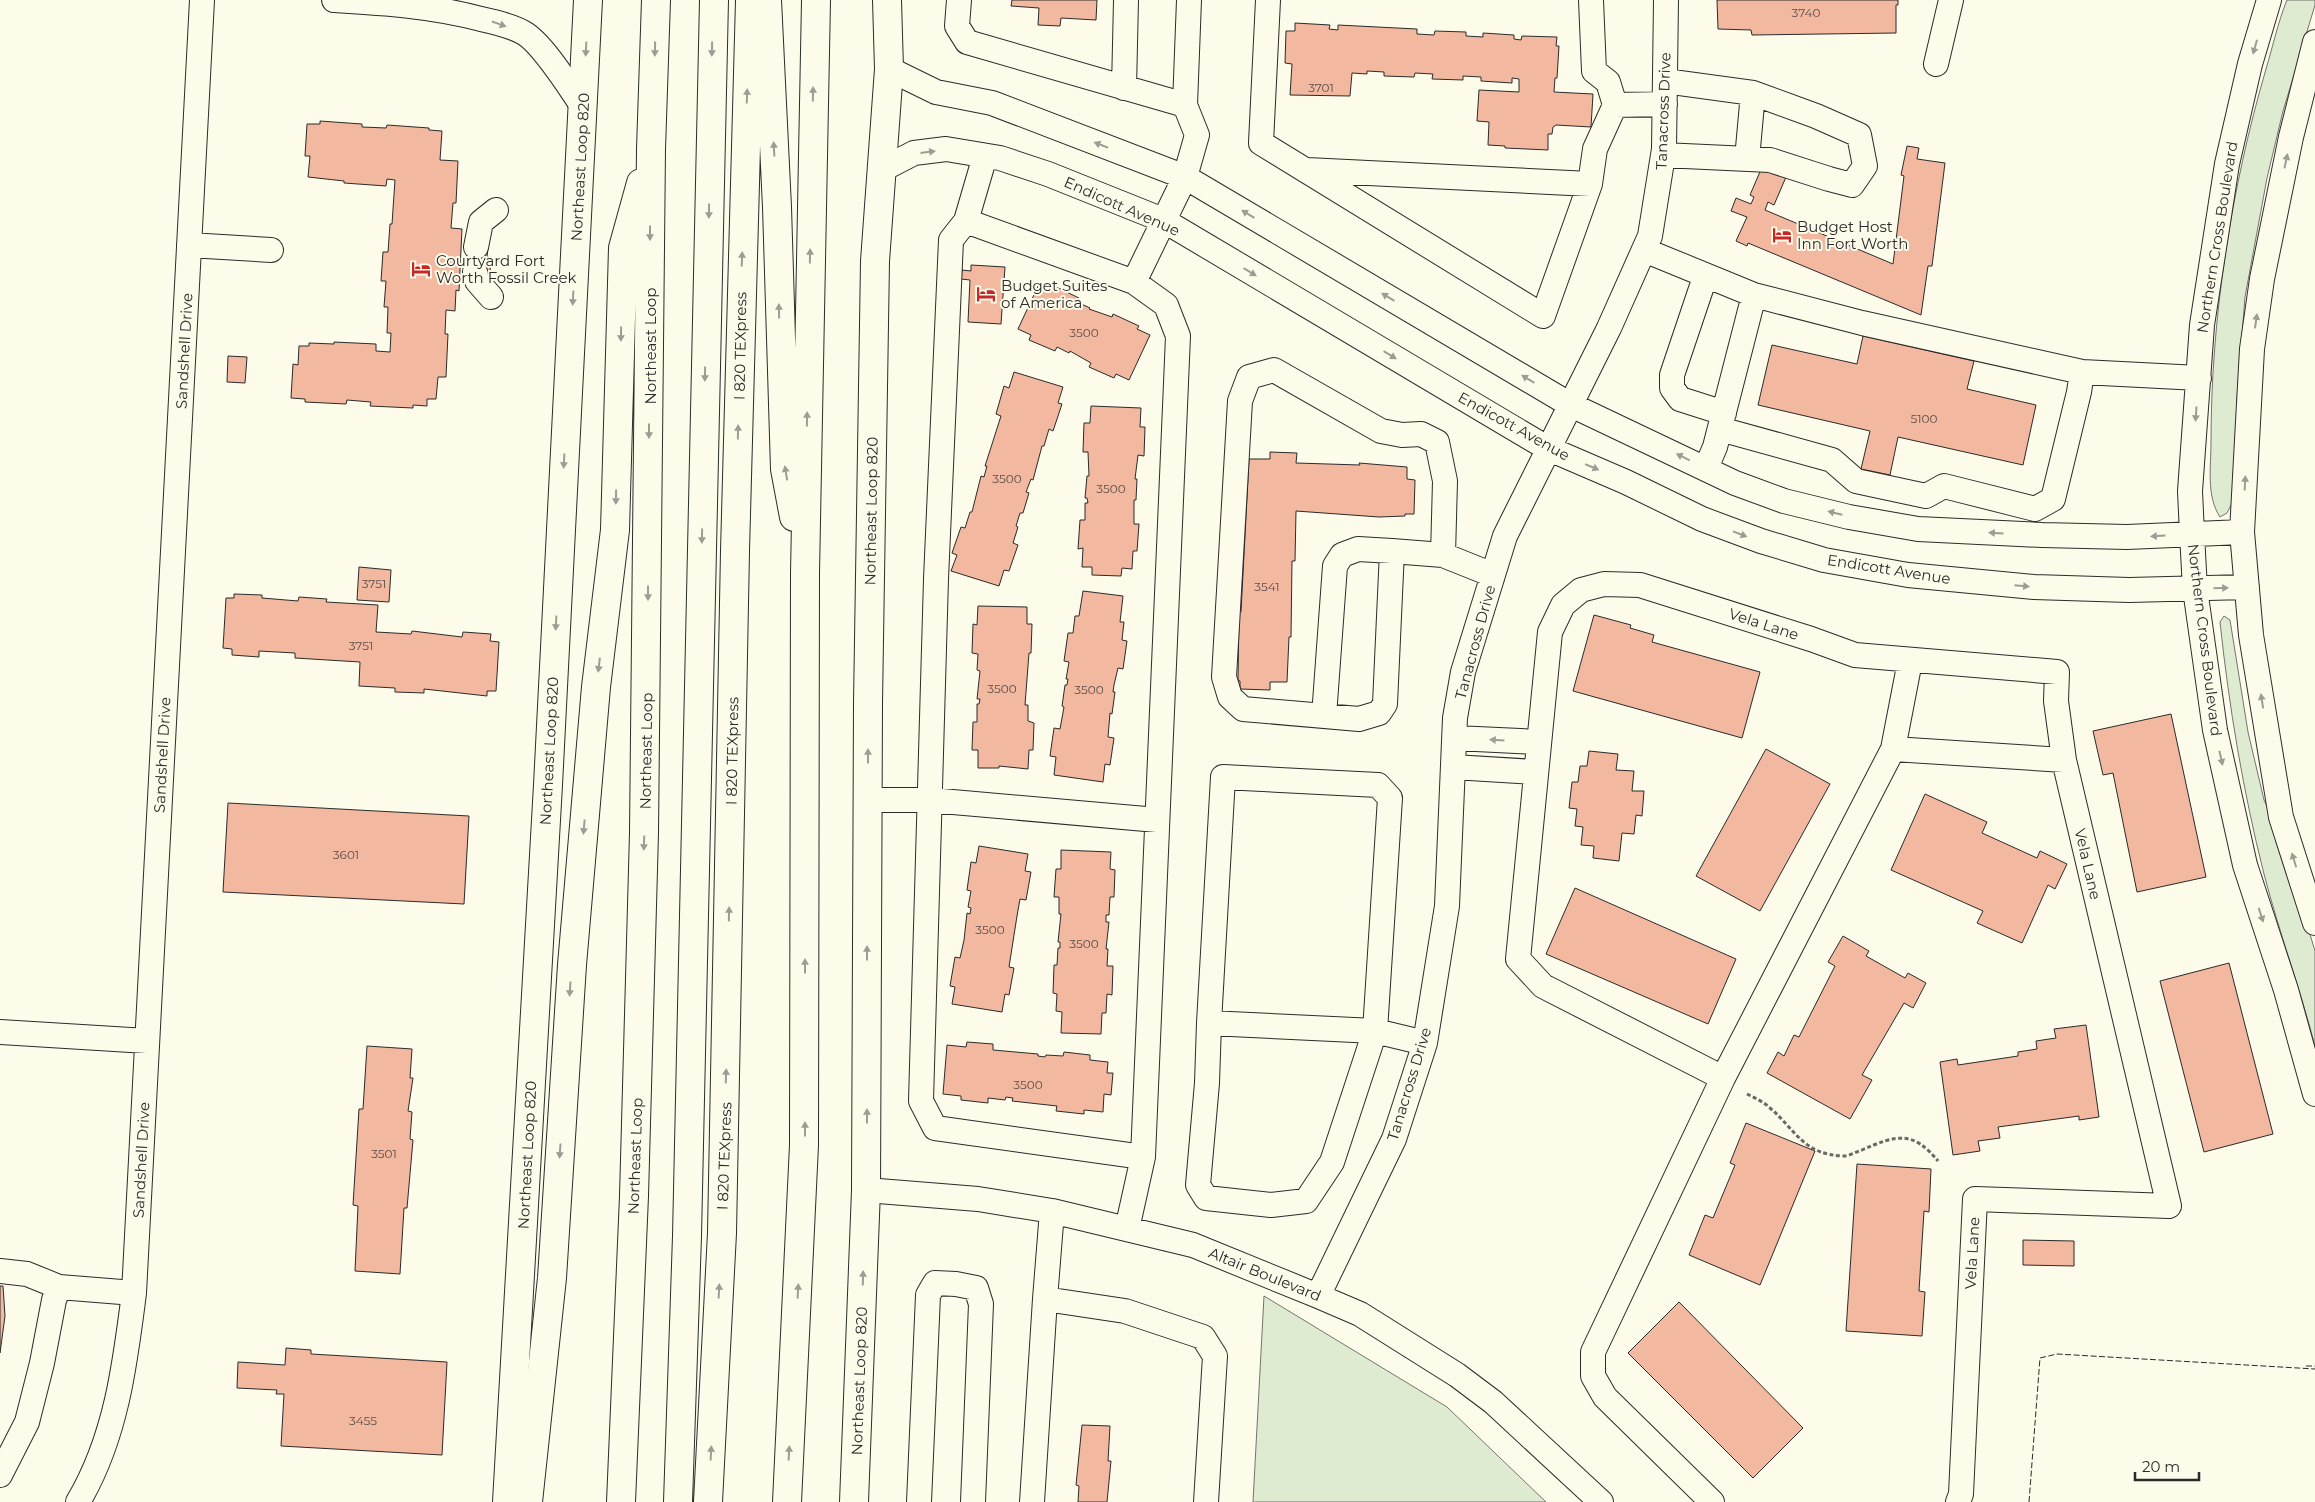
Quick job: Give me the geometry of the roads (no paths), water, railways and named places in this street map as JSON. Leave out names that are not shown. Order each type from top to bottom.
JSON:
[{"type":"main road","name":"Northeast Loop 820","points":[[507,1502],[588,0]]},
{"type":"main road","name":"Northeast Loop","points":[[621,1502],[634,1196],[644,823],[651,150],[656,0]]},
{"type":"main road","points":[[678,1502],[688,1226],[714,0]]},
{"type":"main road","name":"I 820 TEXpress","points":[[708,1502],[723,1184],[736,541],[750,0]]},
{"type":"main road","points":[[767,0],[770,11],[785,469],[805,573]]},
{"type":"main road","points":[[786,1502],[804,1145],[805,573],[816,0]]},
{"type":"main road","name":"Northeast Loop 820","points":[[854,1502],[866,1190],[867,800],[875,261],[889,69],[887,0]]},
{"type":"main road","points":[[528,1502],[552,1278],[572,965],[596,687],[615,530],[623,248],[651,150]]},
{"type":"street","name":"Sandshell Drive","points":[[78,1502],[103,1453],[126,1357],[134,1293],[202,0]]},
{"type":"street","points":[[334,0],[403,3],[452,11],[525,33],[550,59],[583,107]]},
{"type":"street","points":[[452,11],[480,0]]},
{"type":"street","points":[[959,0],[957,26],[967,42],[1185,106]]},
{"type":"street","points":[[1124,88],[1126,0]]},
{"type":"street","points":[[1134,282],[1185,177],[1197,135],[1185,106],[1189,0]]},
{"type":"street","points":[[1268,0],[1261,143],[1543,316],[1590,184],[1595,150],[1615,105],[1608,82],[1594,71],[1591,0]]},
{"type":"street","name":"Tanacross Drive","points":[[1318,1296],[1394,1138],[1425,1043],[1447,906],[1455,718],[1464,672],[1505,536],[1547,448],[1609,328],[1650,236],[1663,155],[1666,0]]},
{"type":"street","points":[[1936,64],[1951,0]]},
{"type":"street","name":"Northern Cross Boulevard","points":[[2269,0],[2250,64],[2227,164],[2202,325],[2190,491],[2195,589],[2215,730],[2245,865],[2286,990],[2315,1094]]},
{"type":"street","points":[[2315,42],[2291,137],[2262,279],[2252,349],[2242,532],[2251,635],[2281,817],[2315,923]]},
{"type":"street","points":[[889,69],[936,92],[992,102],[1185,177],[1570,404],[1735,482],[1784,501],[1848,517],[1918,529],[2042,536],[2127,537],[2242,532]]},
{"type":"street","points":[[1615,105],[1665,92],[1753,93],[1816,116],[1859,135],[1865,166],[1852,184],[1829,179],[1770,160],[1663,155]]},
{"type":"street","points":[[1747,159],[1753,93]]},
{"type":"street","name":"Endicott Avenue","points":[[883,169],[914,153],[946,149],[1000,158],[1048,174],[1163,220],[1547,448],[1626,482],[1702,519],[1761,542],[1824,560],[1908,575],[2034,587],[2195,589],[2247,587]]},
{"type":"street","points":[[985,156],[966,222],[951,240],[936,579],[921,1100],[935,1128],[1143,1156]]},
{"type":"street","points":[[1305,170],[1590,184]]},
{"type":"street","points":[[476,247],[481,222],[496,210]]},
{"type":"street","points":[[966,222],[1134,282],[1166,305],[1178,336],[1143,1156],[1127,1229]]},
{"type":"street","points":[[189,245],[271,250]]},
{"type":"street","points":[[1644,250],[1705,277],[1754,295],[1862,323],[2082,372],[2199,378]]},
{"type":"street","points":[[475,272],[478,281],[491,297]]},
{"type":"street","points":[[1705,277],[1672,375],[1672,388],[1680,399],[1722,421],[1832,460],[1856,481],[1926,496],[1944,486],[2035,509],[2053,499],[2079,392],[2082,372]]},
{"type":"street","points":[[1706,468],[1715,447],[1754,295]]},
{"type":"street","points":[[1392,551],[1385,704],[1379,713],[1359,719],[1243,709],[1230,697],[1224,677],[1240,401],[1249,377],[1274,370],[1381,431],[1402,435],[1420,434],[1437,442],[1445,481],[1443,555]]},
{"type":"street","points":[[1324,716],[1336,566],[1342,555],[1358,549],[1443,555],[1493,575]]},
{"type":"street","name":"Vela Lane","points":[[1723,1078],[1543,986],[1518,959],[1550,632],[1563,604],[1581,590],[1604,584],[1640,585],[1811,639],[1855,655],[2057,672],[2056,701],[2064,760],[2169,1206],[1975,1199],[1961,1494],[1958,1502]]},
{"type":"street","points":[[1712,1502],[1605,1397],[1593,1376],[1593,1352],[1723,1078],[1893,749],[1910,661]]},
{"type":"street","points":[[1455,738],[1539,742]]},
{"type":"street","points":[[1893,749],[2064,760]]},
{"type":"street","points":[[1453,767],[1536,772]]},
{"type":"street","points":[[1223,777],[1378,785],[1390,798],[1375,1031],[1332,1162],[1306,1201],[1271,1205],[1206,1198],[1198,1185],[1207,1082],[1209,1023],[1223,777]]},
{"type":"street","points":[[867,800],[930,800],[1157,820]]},
{"type":"street","points":[[1209,1023],[1375,1031],[1425,1043]]},
{"type":"street","points":[[0,1032],[147,1040]]},
{"type":"street","name":"Altair Boulevard","points":[[866,1190],[978,1200],[1052,1211],[1193,1245],[1318,1296],[1360,1314],[1458,1376],[1493,1402],[1601,1502]]},
{"type":"street","points":[[1032,1502],[1052,1211]]},
{"type":"street","points":[[0,1271],[27,1274],[59,1288],[134,1293]]},
{"type":"street","points":[[919,1502],[928,1295],[935,1283],[942,1283],[976,1288],[981,1304],[973,1502]]},
{"type":"street","points":[[0,1475],[26,1422],[42,1363],[54,1300],[59,1288]]},
{"type":"street","points":[[1045,1299],[1125,1311],[1203,1337],[1215,1356],[1206,1502]]},
{"type":"place","name":"Budget Host Inn Fort Worth","points":[[1782,235]]},
{"type":"place","name":"Courtyard Fort Worth Fossil Creek","points":[[421,269]]},
{"type":"place","name":"Budget Suites of America","points":[[986,294]]}]
